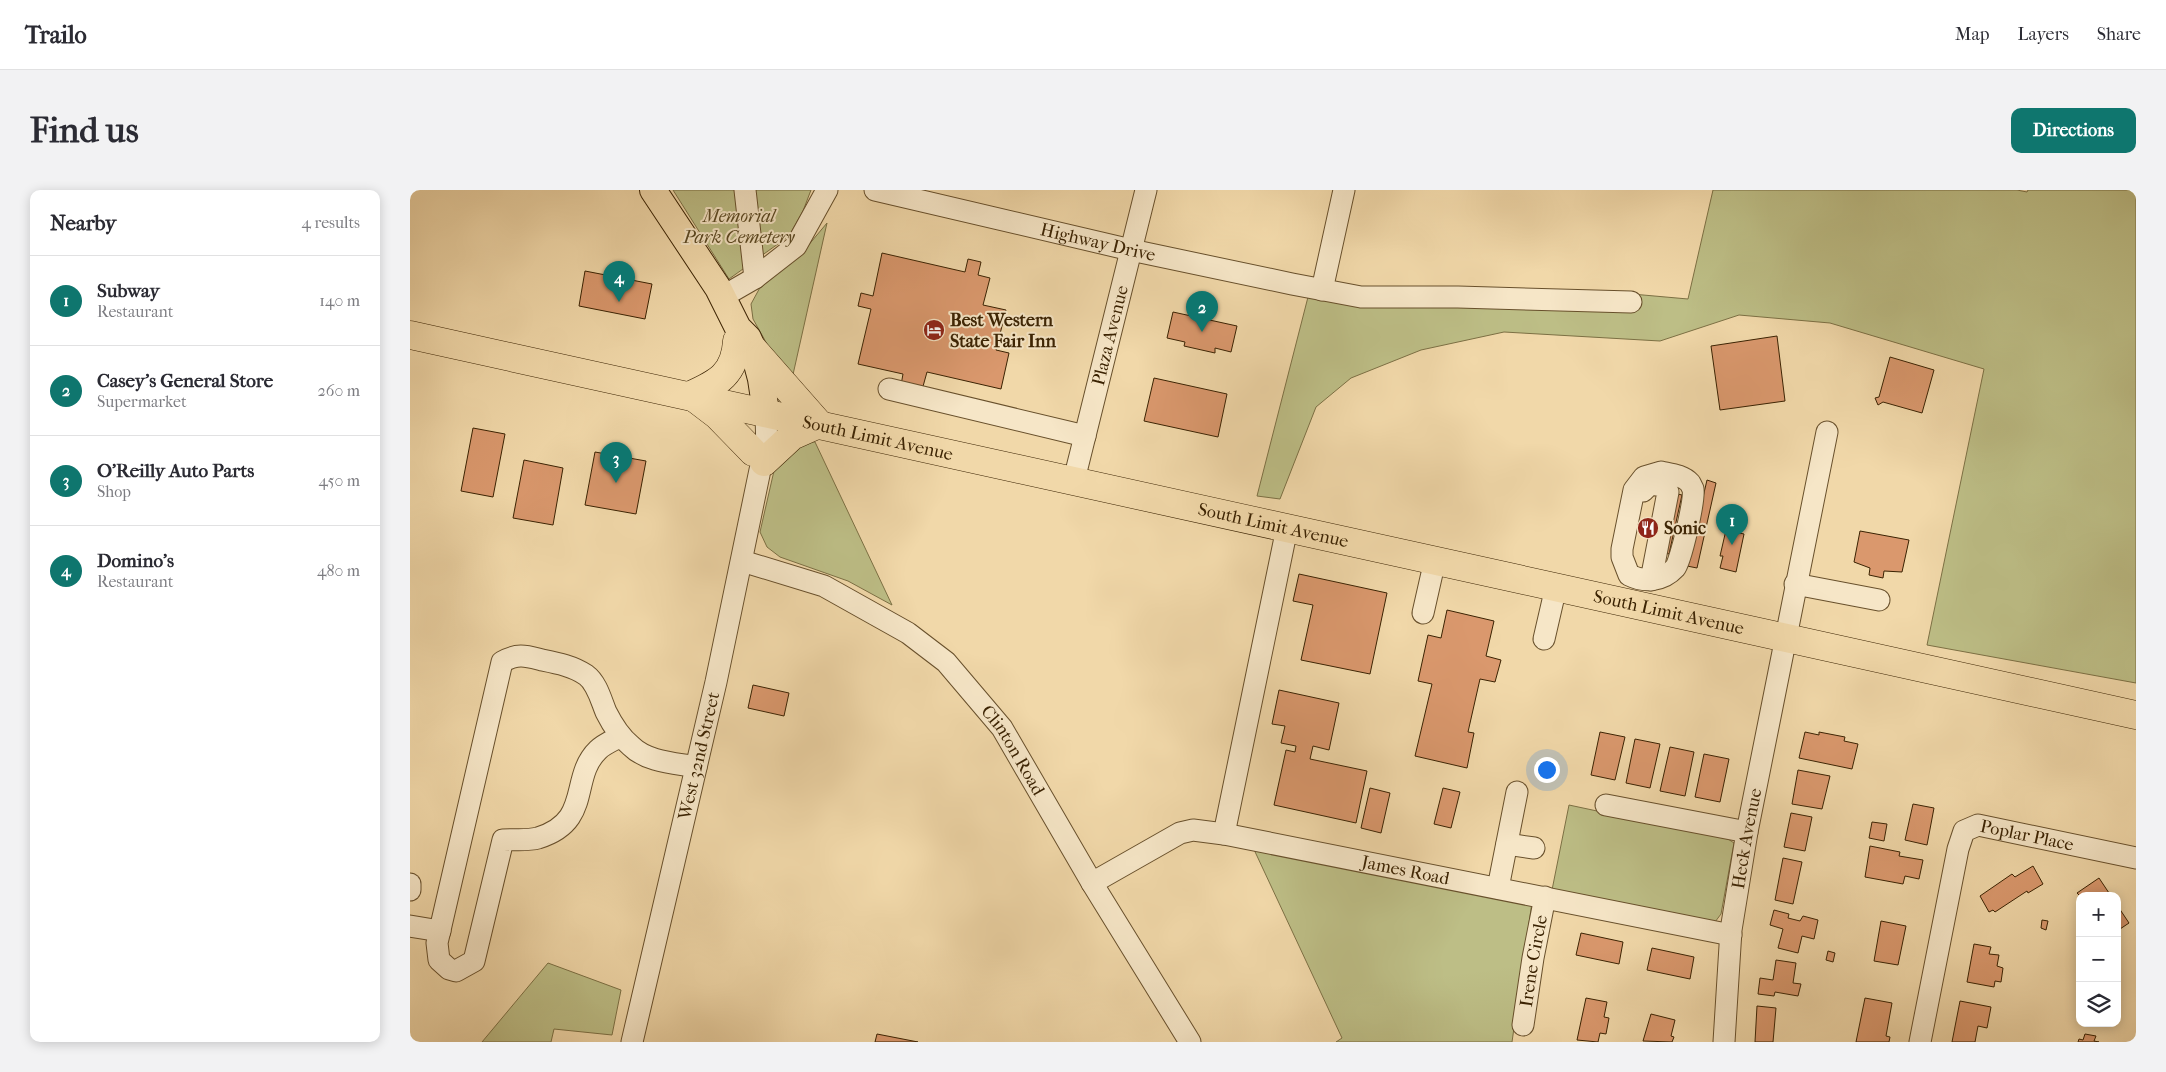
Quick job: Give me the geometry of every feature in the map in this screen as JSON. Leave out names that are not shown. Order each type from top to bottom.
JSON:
[{"type":"highway","name":"South Limit Avenue","points":[[410,335],[759,410],[2136,715]]},
{"type":"highway","points":[[743,339],[819,424],[792,436],[759,461],[716,415],[691,396],[707,388],[728,373],[743,339]]},
{"type":"main road","points":[[654,190],[722,297],[743,339],[746,373],[759,410]]},
{"type":"street","points":[[745,190],[755,278]]},
{"type":"street","points":[[722,297],[755,278],[796,246],[827,190]]},
{"type":"street","name":"Highway Drive","points":[[876,190],[944,198],[1131,250],[1361,297],[1458,296],[1631,302]]},
{"type":"street","name":"Plaza Avenue","points":[[1074,480],[1146,190]]},
{"type":"street","points":[[1322,290],[1344,190]]},
{"type":"street","points":[[890,389],[1085,436]]},
{"type":"street","name":"West 32nd Street","points":[[632,1042],[742,561],[759,461],[759,410]]},
{"type":"street","name":"Heck Avenue","points":[[1724,1042],[1730,935],[1747,832],[1784,638],[1827,432]]},
{"type":"street","points":[[1661,472],[1682,477],[1689,482],[1693,489],[1693,499],[1681,555],[1675,567],[1665,575],[1648,580],[1630,575],[1626,569],[1622,557],[1624,540],[1634,490],[1639,481],[1644,477],[1661,472]]},
{"type":"street","points":[[1224,834],[1287,528]]},
{"type":"street","points":[[1423,613],[1435,560]]},
{"type":"street","name":"Clinton Road","points":[[742,561],[824,586],[908,633],[946,662],[1002,728],[1092,883],[1190,1042]]},
{"type":"street","points":[[1640,606],[1648,580]]},
{"type":"street","points":[[1795,584],[1879,600]]},
{"type":"street","points":[[1544,640],[1556,587]]},
{"type":"street","points":[[621,736],[598,749],[588,765],[578,800],[567,822],[554,832],[536,839],[503,840],[474,961],[456,971],[449,969],[439,960],[437,943],[502,662],[514,656],[526,656],[566,665],[587,676],[597,690],[616,729],[630,746],[643,756],[696,767]]},
{"type":"street","points":[[1498,888],[1517,792]]},
{"type":"street","points":[[1606,805],[1747,832]]},
{"type":"street","name":"Poplar Place","points":[[1920,1042],[1958,849],[1961,837],[1969,828],[1978,825],[2136,858]]},
{"type":"street","name":"James Road","points":[[1092,883],[1180,833],[1193,830],[1224,834],[1730,935]]},
{"type":"street","points":[[1507,844],[1534,848]]},
{"type":"street","points":[[410,884],[410,890]]},
{"type":"street","name":"Irene Circle","points":[[1523,1025],[1544,897]]},
{"type":"street","points":[[410,926],[440,931]]},
{"type":"green space","name":"Memorial Park Cemetery","points":[[673,190],[811,190],[803,211],[789,236],[729,279]]},
{"type":"green space","points":[[1713,190],[2017,190],[2027,192],[2028,190],[2136,190],[2136,683],[1927,645],[1984,369],[1830,323],[1739,315],[1660,341],[1504,332],[1421,350],[1351,378],[1316,407],[1280,499],[1257,496],[1308,297],[1632,294],[1688,299]]},
{"type":"green space","points":[[827,223],[792,379],[776,360],[753,319],[751,304],[763,282],[801,254]]},
{"type":"green space","points":[[801,440],[815,442],[892,605],[848,581],[780,557],[767,547],[760,532],[776,462]]},
{"type":"green space","points":[[1569,805],[1728,839],[1734,843],[1721,914],[1715,922],[1552,890]]},
{"type":"green space","points":[[1250,841],[1532,902],[1512,1042],[1336,1042],[1342,1038]]},
{"type":"green space","points":[[548,963],[621,990],[612,1035],[554,1029],[551,1042],[482,1042]]},
{"type":"building","name":"Best Western State Fair Inn","points":[[882,253],[965,272],[968,259],[981,262],[978,275],[990,278],[983,305],[1006,310],[996,350],[1009,353],[1001,389],[927,372],[922,390],[901,385],[903,374],[858,364],[871,309],[858,306],[861,293],[873,296]]},
{"type":"building","points":[[585,271],[652,284],[645,319],[579,306]]},
{"type":"building","points":[[1173,312],[1237,326],[1231,352],[1215,348],[1215,353],[1184,346],[1185,342],[1167,338]]},
{"type":"building","points":[[1777,336],[1785,401],[1720,410],[1711,346]]},
{"type":"building","points":[[1890,357],[1934,370],[1922,413],[1883,402],[1878,405],[1875,398],[1879,397]]},
{"type":"building","points":[[1154,378],[1227,394],[1218,437],[1144,421]]},
{"type":"building","points":[[473,428],[505,434],[493,497],[461,491]]},
{"type":"building","points":[[595,452],[646,461],[636,514],[585,505]]},
{"type":"building","points":[[524,460],[563,468],[553,525],[513,518]]},
{"type":"building","points":[[1707,480],[1716,483],[1697,568],[1687,566]]},
{"type":"building","points":[[1673,493],[1682,495],[1669,554],[1660,552]]},
{"type":"building","points":[[1726,530],[1744,534],[1736,572],[1720,568],[1723,556],[1720,556]]},
{"type":"building","points":[[1860,531],[1909,540],[1902,572],[1884,571],[1883,578],[1869,575],[1870,568],[1854,562]]},
{"type":"building","points":[[1299,574],[1387,593],[1370,674],[1301,660],[1313,605],[1293,601]]},
{"type":"building","points":[[1447,610],[1494,621],[1486,656],[1501,660],[1495,682],[1480,679],[1468,732],[1474,733],[1467,768],[1415,756],[1432,684],[1418,681],[1428,635],[1441,638]]},
{"type":"building","points":[[753,685],[789,693],[784,716],[748,708]]},
{"type":"building","points":[[1279,690],[1339,703],[1329,750],[1313,746],[1310,759],[1367,771],[1356,823],[1274,805],[1286,750],[1295,752],[1296,746],[1281,743],[1285,726],[1272,724]]},
{"type":"building","points":[[1600,732],[1625,737],[1615,780],[1591,775]]},
{"type":"building","points":[[1805,732],[1819,735],[1819,732],[1845,737],[1844,741],[1858,744],[1852,769],[1799,758]]},
{"type":"building","points":[[1635,739],[1660,744],[1650,788],[1626,783]]},
{"type":"building","points":[[1670,747],[1694,752],[1685,796],[1660,791]]},
{"type":"building","points":[[1704,754],[1729,759],[1720,802],[1695,797]]},
{"type":"building","points":[[1798,770],[1830,776],[1822,809],[1792,804]]},
{"type":"building","points":[[1370,788],[1390,793],[1381,833],[1361,828]]},
{"type":"building","points":[[1443,788],[1460,792],[1451,828],[1434,824]]},
{"type":"building","points":[[1913,804],[1934,808],[1927,845],[1905,840]]},
{"type":"building","points":[[1791,813],[1812,817],[1805,851],[1784,847]]},
{"type":"building","points":[[1872,822],[1887,824],[1884,841],[1869,838]]},
{"type":"building","points":[[1870,846],[1900,852],[1899,856],[1923,860],[1919,879],[1905,876],[1903,884],[1865,877]]},
{"type":"building","points":[[1783,858],[1802,862],[1793,904],[1775,900]]},
{"type":"building","points":[[2033,866],[2043,884],[2028,893],[2027,891],[1995,912],[1993,910],[1989,912],[1980,896],[2012,874],[2015,877]]},
{"type":"building","points":[[2099,878],[2108,892],[2078,892]]},
{"type":"building","points":[[1774,910],[1789,914],[1788,918],[1800,921],[1803,916],[1818,920],[1814,939],[1802,936],[1798,953],[1778,948],[1783,929],[1770,925]]},
{"type":"building","points":[[2121,911],[2129,923],[2121,928]]},
{"type":"building","points":[[2042,920],[2048,921],[2046,930],[2041,928]]},
{"type":"building","points":[[1881,921],[1906,926],[1898,965],[1874,961]]},
{"type":"building","points":[[1581,933],[1623,942],[1619,964],[1576,955]]},
{"type":"building","points":[[1974,944],[1991,947],[1989,954],[1999,955],[1997,966],[2003,968],[2001,982],[1995,981],[1994,987],[1967,982]]},
{"type":"building","points":[[1652,948],[1694,957],[1690,979],[1647,970]]},
{"type":"building","points":[[1828,951],[1835,953],[1833,962],[1826,960]]},
{"type":"building","points":[[1776,960],[1796,963],[1793,983],[1801,984],[1798,996],[1775,992],[1774,996],[1758,994],[1760,978],[1773,980]]},
{"type":"building","points":[[1586,998],[1607,1002],[1604,1017],[1609,1018],[1606,1034],[1600,1033],[1598,1042],[1577,1040]]},
{"type":"building","points":[[1865,998],[1892,1003],[1886,1036],[1890,1037],[1889,1042],[1856,1042]]},
{"type":"building","points":[[1960,1001],[1991,1007],[1987,1028],[1978,1026],[1975,1042],[1952,1042]]},
{"type":"building","points":[[1757,1006],[1776,1008],[1773,1042],[1755,1042]]},
{"type":"building","points":[[1651,1014],[1675,1020],[1671,1036],[1674,1037],[1672,1042],[1643,1041]]},
{"type":"building","points":[[877,1034],[918,1042],[875,1042]]},
{"type":"building","points":[[2085,1034],[2096,1036],[2094,1041],[2099,1042],[2078,1042],[2079,1039],[2083,1040]]},
{"type":"place","name":"Domino's","points":[[619,302]]},
{"type":"place","name":"Best Western State Fair Inn","points":[[934,330]]},
{"type":"place","name":"Casey's General Store","points":[[1202,332]]},
{"type":"place","name":"O'Reilly Auto Parts","points":[[616,483]]},
{"type":"place","name":"Sonic","points":[[1648,528]]},
{"type":"place","name":"Subway","points":[[1732,545]]}]
